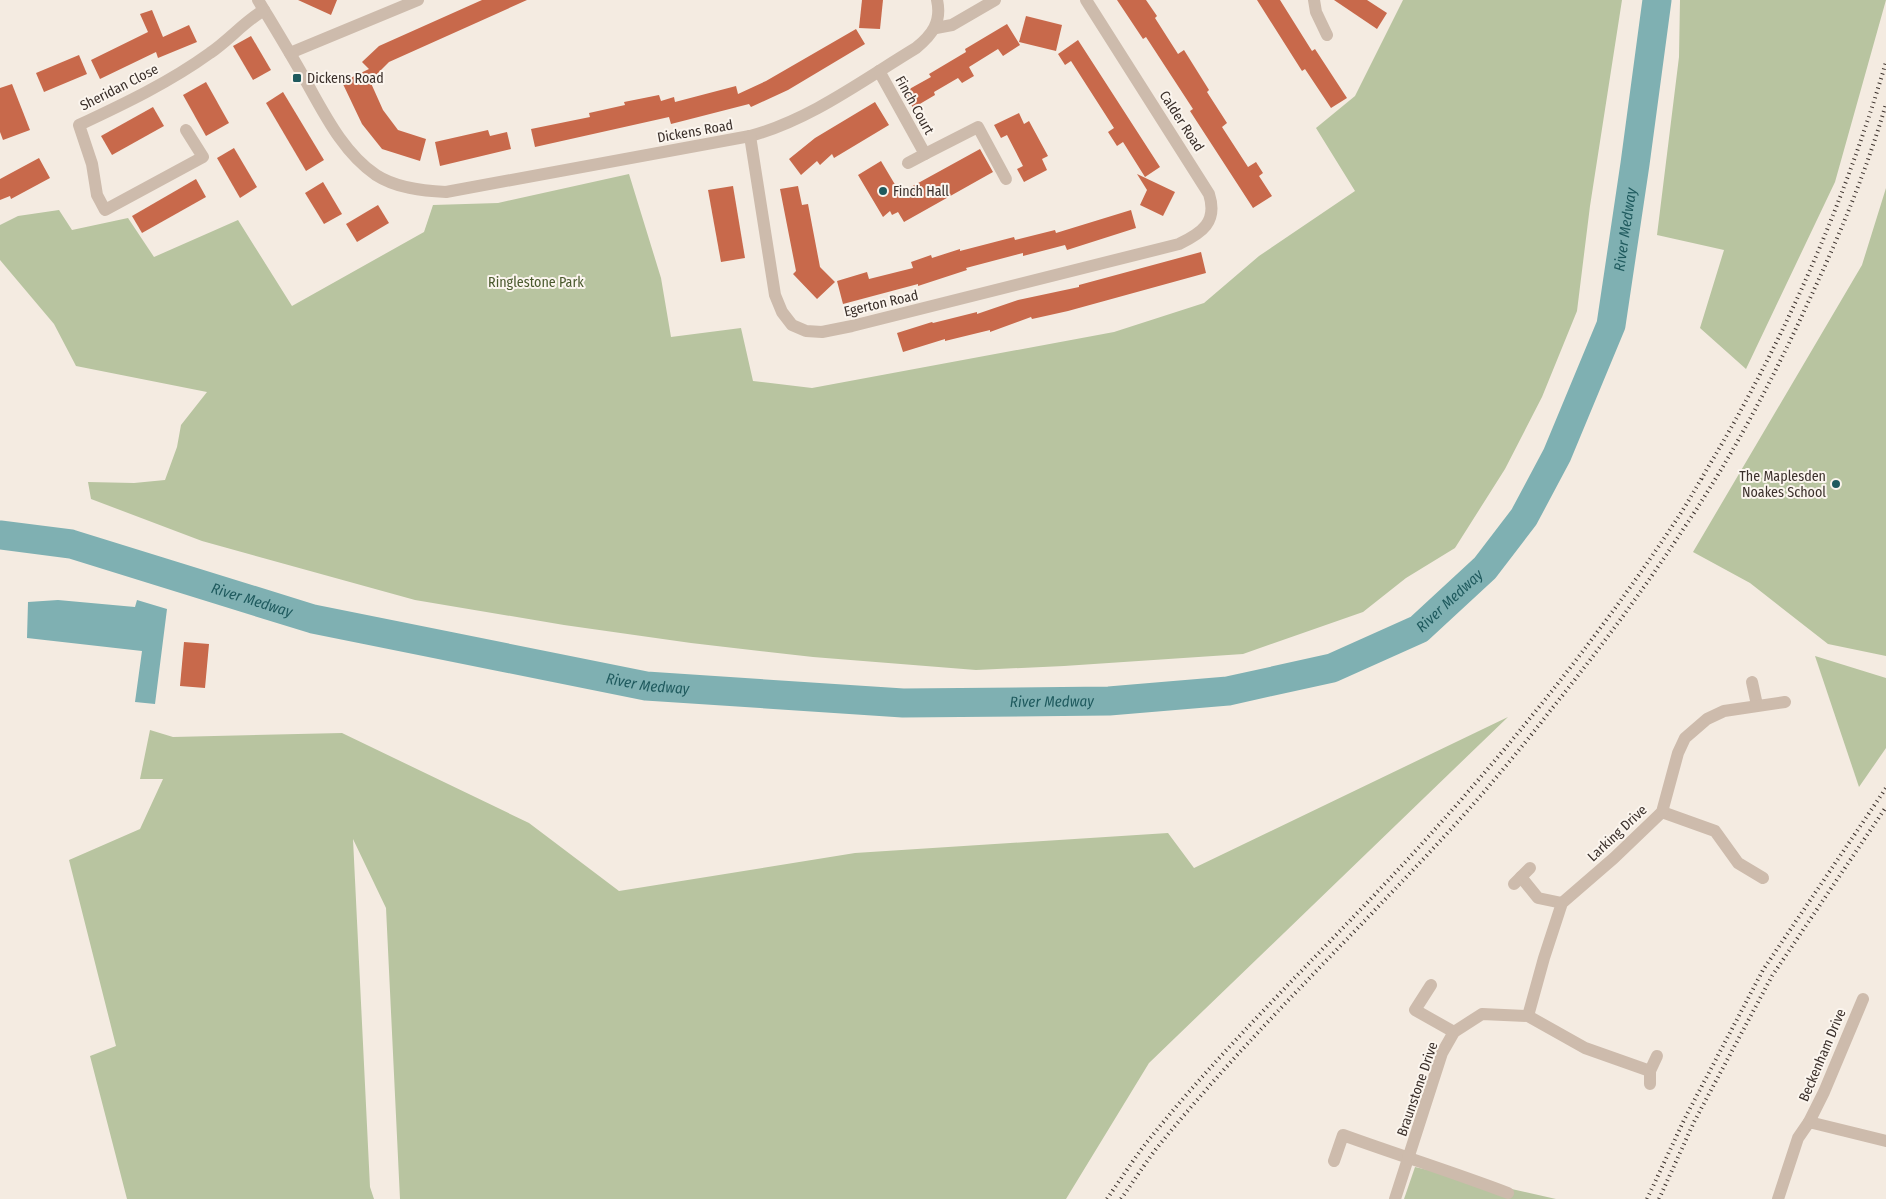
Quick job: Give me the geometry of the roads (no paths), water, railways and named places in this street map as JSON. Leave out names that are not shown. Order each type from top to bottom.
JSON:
[{"type":"street","points":[[290,53],[418,0]]},
{"type":"street","points":[[937,0],[936,28],[952,25],[996,0]]},
{"type":"street","name":"Calder Road","points":[[1086,0],[1210,194],[1211,216],[1204,228],[1199,234],[1168,248]]},
{"type":"street","points":[[1314,0],[1316,12],[1327,35]]},
{"type":"street","name":"Dickens Road","points":[[261,5],[351,153],[377,176],[410,188],[428,192],[446,192],[750,136],[772,130],[792,122],[916,48],[936,28]]},
{"type":"street","name":"Sheridan Close","points":[[186,130],[203,158],[105,210],[97,195],[92,164],[79,125],[119,106],[188,68],[212,52],[243,25],[261,5]]},
{"type":"street","name":"Finch Court","points":[[879,71],[925,154]]},
{"type":"street","name":"Finch Court","points":[[908,163],[978,127],[1006,179]]},
{"type":"street","name":"Egerton Road","points":[[750,136],[776,295],[787,320],[806,331],[822,332],[852,326],[1168,248]]},
{"type":"street","points":[[1752,682],[1756,705]]},
{"type":"street","name":"Larking Drive","points":[[1562,903],[1614,858],[1662,812],[1678,753],[1685,738],[1707,719],[1724,711],[1785,702]]},
{"type":"street","points":[[1662,812],[1714,831],[1738,863],[1763,878]]},
{"type":"street","points":[[1522,876],[1538,898],[1562,903],[1528,1016]]},
{"type":"street","points":[[1432,986],[1415,1010],[1454,1032]]},
{"type":"street","name":"Beckenham Drive","points":[[1778,1199],[1798,1138],[1809,1122],[1824,1092],[1862,999]]},
{"type":"street","name":"Braunstone Drive","points":[[1395,1199],[1442,1052],[1454,1032],[1482,1014],[1528,1016],[1585,1048],[1650,1071]]},
{"type":"street","points":[[1650,1084],[1650,1071],[1657,1056]]},
{"type":"street","points":[[1809,1122],[1886,1141]]},
{"type":"street","points":[[1334,1161],[1343,1134],[1508,1193]]},
{"type":"water","points":[[58,600],[135,607],[137,600],[167,609],[155,704],[135,702],[142,651],[27,638],[28,602]]},
{"type":"waterway","name":"River Medway","points":[[0,535],[71,544],[313,619],[646,686],[903,703],[1109,701],[1228,691],[1332,668],[1419,629],[1485,568],[1524,517],[1557,455],[1611,325],[1657,0]]},
{"type":"railway","points":[[1107,1199],[1142,1149],[1216,1061],[1400,867],[1500,754],[1562,678],[1650,560],[1682,512],[1740,412],[1789,315],[1833,216],[1870,114],[1886,62]]},
{"type":"railway","points":[[1121,1199],[1156,1149],[1224,1069],[1485,791],[1589,662],[1655,572],[1721,469],[1754,412],[1784,353],[1843,224],[1862,176],[1886,104]]},
{"type":"railway","points":[[1647,1199],[1685,1118],[1763,970],[1886,788]]},
{"type":"railway","points":[[1659,1199],[1694,1122],[1772,976],[1886,807]]},
{"type":"place","name":"Dickens Road","points":[[297,78]]},
{"type":"place","name":"Finch Hall","points":[[883,191]]},
{"type":"place","name":"The Maplesden Noakes School","points":[[1836,484]]},
{"type":"park label","name":"Ringlestone Park","points":[[536,282]]}]
